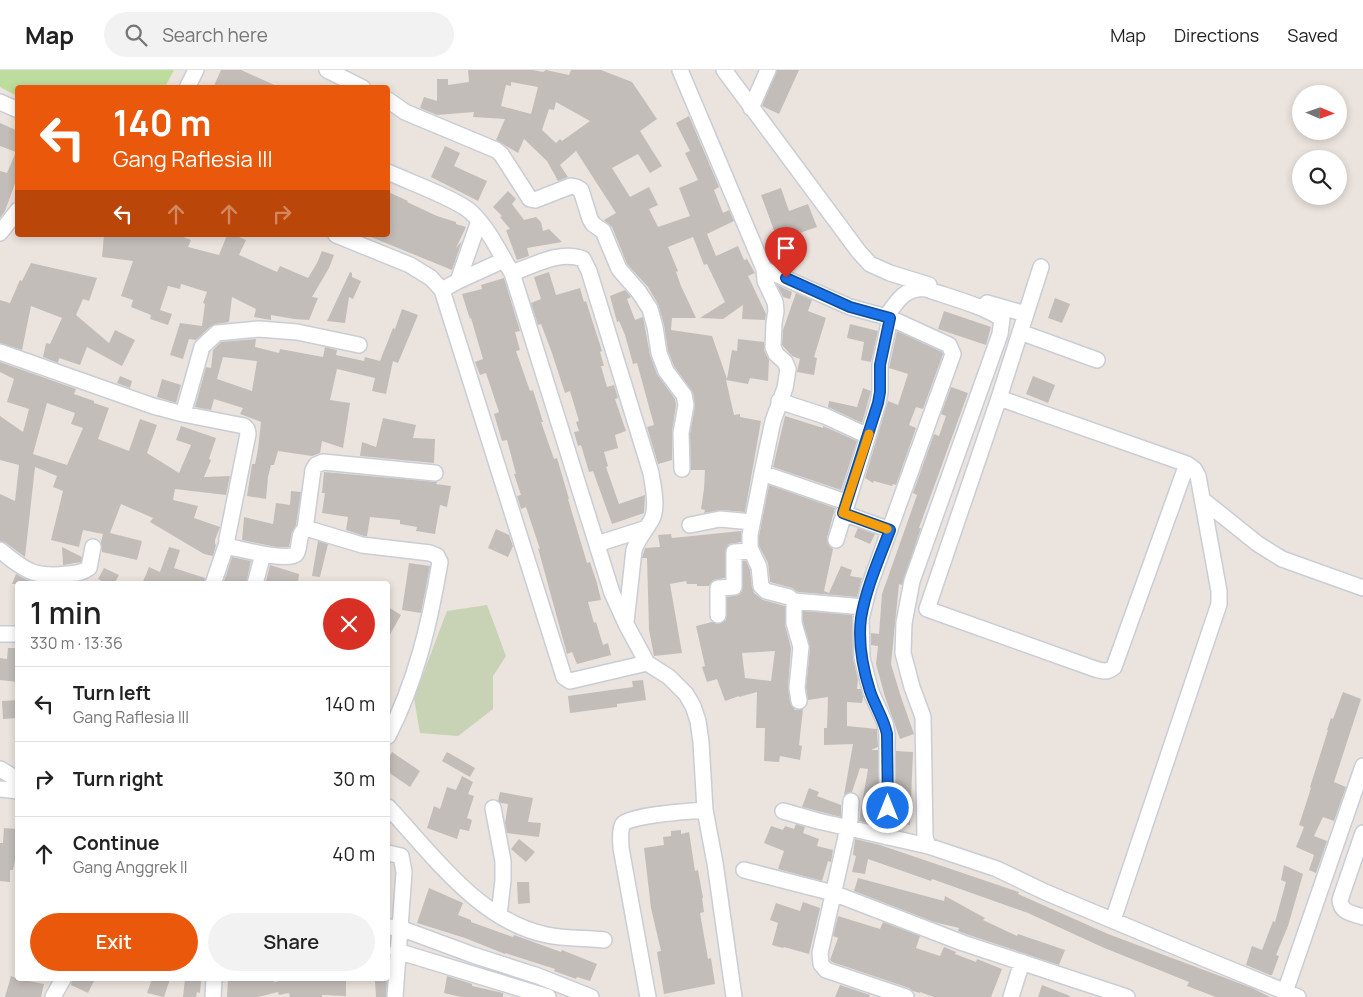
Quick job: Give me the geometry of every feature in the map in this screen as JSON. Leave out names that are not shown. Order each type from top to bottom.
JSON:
[{"type":"street","points":[[190,85],[196,70]]},
{"type":"street","points":[[327,70],[357,85]]},
{"type":"street","points":[[680,70],[764,269],[765,281],[775,302],[776,310],[773,347],[788,369],[785,388],[779,402],[762,473],[750,535],[751,551],[759,567],[760,580],[766,591],[794,600],[864,606]]},
{"type":"street","points":[[724,70],[859,252],[870,264],[890,273],[1026,314]]},
{"type":"street","points":[[751,108],[768,70]]},
{"type":"street","points":[[390,101],[405,112],[496,150],[501,154],[530,199],[535,200],[571,186],[581,190],[590,219],[593,224],[603,231],[619,269],[639,292],[650,309],[656,327],[659,353],[666,371],[684,395],[686,405],[681,433],[682,469]]},
{"type":"street","points":[[0,102],[15,109]]},
{"type":"street","points":[[390,173],[470,211],[488,232],[508,266],[612,593],[647,663],[669,677],[686,694],[693,706],[698,721],[701,742],[705,810],[715,863],[734,997]]},
{"type":"street","points":[[0,233],[15,214]]},
{"type":"street","points":[[458,280],[479,221]]},
{"type":"street","points":[[341,237],[410,266],[432,278],[442,290],[564,678],[570,681],[647,663]]},
{"type":"street","points":[[442,290],[458,280],[508,266],[564,255],[574,255],[583,258],[589,271],[651,473],[653,487],[654,509],[652,518],[637,540],[634,550],[626,624]]},
{"type":"street","points":[[1041,267],[999,398],[927,609],[1106,672],[1114,667],[1186,464]]},
{"type":"street","points":[[764,269],[850,307],[888,318],[948,345],[952,350],[953,358],[869,587],[861,619],[862,658],[871,692],[885,723],[887,734],[887,837]]},
{"type":"street","points":[[836,540],[844,508],[879,398],[880,365],[888,318],[908,290],[918,288],[926,289],[996,314],[1002,319],[1000,334],[912,581],[904,623],[903,653],[905,665],[919,702],[924,724],[925,837],[928,846]]},
{"type":"street","points":[[183,414],[202,347],[218,333],[259,329],[359,345]]},
{"type":"street","points":[[1020,332],[1097,360]]},
{"type":"street","points":[[0,352],[153,406],[183,414],[239,424],[247,429],[248,434],[227,543],[214,581]]},
{"type":"street","points":[[999,398],[1186,464],[1196,472],[1203,500],[1220,601],[1113,920]]},
{"type":"street","points":[[779,402],[825,416],[868,436]]},
{"type":"street","points":[[227,543],[230,547],[263,554],[294,556],[297,552],[301,532],[305,529],[313,470],[316,465],[323,462],[435,473]]},
{"type":"street","points":[[762,473],[890,530]]},
{"type":"street","points":[[1203,500],[1258,544],[1282,560],[1363,588]]},
{"type":"street","points":[[690,524],[720,519],[752,522]]},
{"type":"street","points":[[305,529],[362,545],[430,553],[437,556],[440,562],[434,600],[417,662],[400,713],[390,732]]},
{"type":"street","points":[[597,544],[644,530]]},
{"type":"street","points":[[0,550],[25,570],[51,576],[82,573],[89,568],[93,547]]},
{"type":"street","points":[[718,615],[718,588],[734,587],[734,552],[751,551]]},
{"type":"street","points":[[256,581],[263,554]]},
{"type":"street","points":[[794,600],[794,622],[801,647],[797,688],[799,702]]},
{"type":"street","points":[[0,634],[15,634]]},
{"type":"street","points":[[783,811],[818,821],[928,846],[997,869],[1188,952],[1292,994],[1363,766]]},
{"type":"street","points":[[0,770],[15,778]]},
{"type":"street","points":[[0,789],[15,792]]},
{"type":"street","points":[[852,801],[848,828],[820,953],[821,964],[826,970],[906,997]]},
{"type":"street","points":[[493,808],[504,861],[504,880],[499,915]]},
{"type":"street","points":[[390,809],[454,879],[476,899],[499,915],[546,935],[604,940]]},
{"type":"street","points":[[648,997],[623,857],[620,835],[622,826],[627,820],[705,810]]},
{"type":"street","points":[[1363,833],[1340,900],[1340,906],[1344,911],[1363,917]]},
{"type":"street","points":[[390,854],[400,856],[404,872],[394,928],[397,950],[395,997]]},
{"type":"street","points":[[744,870],[833,893],[963,943],[1127,997]]},
{"type":"street","points":[[394,928],[538,976],[591,997]]},
{"type":"street","points":[[397,950],[548,997]]},
{"type":"street","points":[[1011,997],[1022,962]]},
{"type":"street","points":[[52,997],[62,981]]},
{"type":"street","points":[[212,997],[214,981]]},
{"type":"green space","points":[[0,70],[174,70],[166,85],[15,85],[15,95],[0,87]]},
{"type":"green space","points":[[487,605],[506,656],[493,676],[493,709],[458,736],[420,733],[414,698],[447,611]]},
{"type":"building","points":[[221,70],[241,70],[274,85],[214,85]]},
{"type":"building","points":[[468,70],[533,70],[543,72],[546,70],[569,75],[571,70],[601,70],[632,82],[657,119],[640,131],[662,166],[650,173],[638,154],[612,168],[630,197],[649,187],[658,205],[649,209],[658,227],[690,216],[679,188],[698,180],[685,153],[690,151],[676,123],[689,116],[719,187],[714,190],[723,213],[729,210],[734,221],[707,234],[716,256],[738,246],[744,260],[747,259],[755,273],[748,276],[766,314],[765,320],[742,319],[743,305],[723,319],[700,318],[725,302],[707,264],[704,265],[693,237],[668,247],[678,271],[676,272],[681,286],[696,318],[672,318],[671,330],[712,336],[727,379],[732,350],[737,351],[738,339],[764,342],[764,350],[769,360],[768,381],[750,378],[748,384],[726,380],[734,415],[740,414],[740,417],[761,421],[745,512],[721,510],[704,513],[705,510],[701,509],[705,470],[691,470],[690,434],[695,406],[693,393],[674,366],[668,351],[658,304],[648,287],[627,264],[612,227],[604,220],[616,213],[576,151],[560,165],[568,177],[558,181],[547,161],[524,139],[518,153],[496,140],[505,119],[473,117],[474,112],[437,115],[420,108],[424,97],[437,101],[437,79],[448,79],[448,85],[469,82]],"holes":[[[511,82],[538,87],[531,114],[501,106],[506,85],[511,86]],[[556,102],[590,121],[562,141],[560,139],[556,143],[542,130],[549,109],[554,110]]]},
{"type":"building","points":[[777,70],[799,70],[779,114],[762,106]]},
{"type":"building","points":[[0,123],[15,130],[15,152],[0,146]]},
{"type":"building","points":[[445,146],[460,153],[454,166],[487,181],[478,201],[431,177]]},
{"type":"building","points":[[15,154],[15,184],[5,211],[0,218],[0,171],[7,173]]},
{"type":"building","points":[[781,188],[789,211],[808,204],[817,227],[797,234],[805,256],[786,263],[761,195]]},
{"type":"building","points":[[508,191],[516,199],[512,204],[524,220],[536,217],[541,222],[543,231],[549,229],[562,242],[527,248],[529,256],[517,260],[506,230],[510,229],[500,217],[502,216],[493,207]]},
{"type":"building","points":[[390,193],[437,216],[466,227],[456,248],[462,241],[452,270],[371,237],[390,237]]},
{"type":"building","points":[[104,237],[183,237],[191,240],[188,247],[219,255],[226,237],[239,237],[246,240],[239,255],[277,272],[280,266],[308,278],[322,251],[334,255],[329,268],[312,297],[318,298],[309,320],[271,315],[271,320],[254,317],[256,309],[232,297],[229,322],[211,326],[196,340],[189,339],[183,359],[170,355],[180,323],[202,326],[205,304],[203,303],[207,292],[181,284],[180,289],[168,286],[160,310],[172,314],[168,325],[150,319],[151,315],[131,307],[133,300],[121,296],[133,261],[102,257]]},
{"type":"building","points":[[31,263],[97,278],[89,301],[83,299],[76,315],[109,343],[115,330],[135,340],[122,366],[87,347],[80,365],[59,358],[58,363],[43,357],[46,343],[50,344],[62,318],[31,306],[22,350],[0,343],[0,300],[10,303],[20,280],[22,281]]},
{"type":"building","points":[[350,272],[352,277],[361,281],[353,299],[349,297],[345,323],[327,321]]},
{"type":"building","points":[[549,272],[556,295],[580,288],[602,351],[600,352],[604,366],[601,366],[607,387],[614,385],[618,398],[615,399],[626,431],[615,435],[618,448],[604,452],[608,466],[606,467],[619,504],[645,495],[644,513],[612,524],[593,471],[589,472],[581,445],[578,446],[574,432],[579,431],[576,422],[579,421],[570,391],[565,393],[552,353],[541,324],[538,325],[531,303],[541,299],[534,277]]},
{"type":"building","points":[[504,278],[520,331],[515,332],[520,350],[516,351],[530,391],[533,390],[543,422],[541,422],[554,459],[557,458],[587,563],[590,562],[601,600],[588,602],[603,645],[608,643],[611,655],[577,664],[572,652],[567,654],[538,548],[540,549],[526,507],[521,509],[517,496],[521,495],[514,474],[516,474],[507,440],[502,441],[494,414],[499,412],[486,373],[480,375],[475,362],[483,359],[462,294],[482,289],[481,285]]},
{"type":"building","points":[[777,285],[792,292],[790,299],[783,297]]},
{"type":"building","points":[[625,290],[631,297],[627,299],[635,320],[643,317],[650,355],[657,374],[675,399],[672,460],[658,464],[647,427],[654,425],[637,363],[633,364],[625,335],[619,321],[617,322],[610,296]]},
{"type":"building","points":[[796,293],[812,300],[808,311],[826,318],[814,357],[817,358],[814,375],[797,372],[800,359],[792,356],[782,345],[783,330]]},
{"type":"building","points":[[1055,298],[1070,304],[1062,323],[1048,318]]},
{"type":"building","points":[[402,309],[418,315],[398,363],[393,361],[386,394],[372,391],[375,378],[337,369],[330,400],[350,403],[343,448],[322,441],[320,453],[312,456],[278,451],[274,465],[271,465],[268,477],[266,499],[247,496],[252,464],[255,464],[258,449],[261,422],[240,414],[243,408],[214,399],[211,410],[195,407],[206,367],[211,368],[213,350],[221,342],[256,339],[255,347],[279,353],[280,349],[323,357],[325,347],[337,350],[336,355],[364,361],[365,357],[380,361],[393,328],[395,329]],"holes":[[[223,357],[257,361],[252,391],[217,379]]]},
{"type":"building","points":[[944,311],[991,327],[986,345],[938,329]]},
{"type":"building","points":[[850,324],[878,331],[871,362],[861,360],[864,342],[847,338]]},
{"type":"building","points":[[897,331],[943,354],[923,409],[916,407],[909,425],[916,428],[896,485],[893,484],[892,486],[874,481],[873,483],[865,478],[888,401],[898,405],[908,374],[889,368]]},
{"type":"building","points":[[0,362],[76,389],[74,394],[109,408],[98,439],[129,451],[140,419],[157,425],[147,453],[179,473],[191,445],[176,440],[181,426],[216,438],[209,459],[211,460],[204,477],[230,476],[226,495],[175,489],[173,500],[198,506],[194,518],[220,527],[215,540],[216,545],[213,556],[204,554],[150,522],[153,518],[121,504],[110,533],[142,541],[137,560],[102,552],[101,542],[103,534],[83,530],[79,547],[51,540],[63,491],[53,487],[57,476],[35,467],[25,557],[6,543],[0,541],[0,494],[15,501],[19,465],[0,460],[0,416],[23,432],[29,409],[7,402],[14,379],[0,372]],"holes":[[[47,403],[75,413],[71,424],[83,428],[67,465],[33,454]]]},
{"type":"building","points":[[120,376],[132,381],[130,388],[117,383]]},
{"type":"building","points":[[1033,376],[1055,385],[1048,403],[1026,394]]},
{"type":"building","points":[[162,379],[181,385],[176,403],[157,397]]},
{"type":"building","points":[[951,387],[968,393],[919,528],[921,528],[902,585],[899,584],[891,664],[914,734],[900,739],[885,697],[876,664],[878,646],[871,645],[871,633],[879,634],[882,594],[917,495],[913,493],[934,434],[939,436],[946,416],[941,414]]},
{"type":"building","points":[[863,388],[871,391],[862,423],[828,407],[829,401],[857,407]]},
{"type":"building","points":[[785,416],[823,428],[823,426],[857,441],[841,490],[773,467]]},
{"type":"building","points":[[383,418],[416,425],[413,438],[435,439],[434,463],[360,456],[362,442],[376,447]]},
{"type":"building","points":[[324,472],[437,482],[436,484],[451,486],[447,507],[440,505],[435,534],[416,531],[417,527],[400,524],[400,520],[370,517],[367,536],[364,536],[346,530],[348,517],[322,513],[325,493],[322,493]]},
{"type":"building","points":[[769,485],[835,508],[827,538],[829,546],[833,549],[824,591],[829,593],[841,566],[852,570],[850,576],[862,578],[857,597],[798,592],[792,588],[770,582],[768,563],[759,546],[759,536]]},
{"type":"building","points":[[291,491],[301,492],[296,525],[292,532],[289,547],[276,547],[242,540],[244,517],[273,524],[276,503],[290,505]]},
{"type":"building","points":[[858,528],[875,534],[870,544],[854,537]]},
{"type":"building","points":[[496,529],[509,535],[513,546],[508,557],[488,548]]},
{"type":"building","points":[[741,531],[741,542],[729,544],[726,548],[725,578],[713,580],[709,586],[687,584],[686,581],[670,584],[682,653],[654,656],[649,630],[647,558],[642,558],[645,548],[660,547],[658,535],[671,534],[672,538]]},
{"type":"building","points":[[318,541],[328,544],[320,577],[312,576]]},
{"type":"building","points":[[62,547],[82,557],[81,562],[63,565]]},
{"type":"building","points":[[169,547],[180,550],[174,568],[205,578],[204,581],[143,581],[149,567],[160,572]]},
{"type":"building","points":[[232,557],[251,561],[247,581],[224,581]]},
{"type":"building","points":[[743,561],[746,561],[750,570],[754,593],[763,600],[785,606],[785,625],[791,648],[788,687],[790,702],[795,710],[803,709],[799,745],[802,746],[800,760],[780,756],[779,762],[764,761],[765,728],[756,728],[757,692],[725,701],[717,679],[707,682],[702,667],[705,666],[696,626],[712,622],[718,624],[726,620],[727,597],[739,595],[742,591]],"holes":[[[775,651],[771,681],[745,678],[742,653]]]},
{"type":"building","points":[[409,563],[430,566],[421,613],[402,610]]},
{"type":"building","points":[[270,565],[299,574],[298,581],[266,581]]},
{"type":"building","points":[[104,568],[119,575],[116,581],[102,581],[98,579]]},
{"type":"building","points":[[16,574],[31,581],[15,581],[15,584],[12,584]]},
{"type":"building","points":[[390,608],[401,615],[390,634]]},
{"type":"building","points":[[803,611],[852,615],[853,658],[858,680],[857,689],[861,689],[863,697],[862,703],[847,702],[847,726],[877,729],[878,747],[871,750],[878,750],[878,825],[859,821],[868,769],[860,768],[852,792],[844,795],[853,744],[824,745],[824,728],[827,728],[828,697],[808,700],[806,688],[810,648],[803,622]]},
{"type":"building","points":[[8,648],[15,648],[15,682],[0,680],[0,658],[7,659]]},
{"type":"building","points":[[643,680],[646,700],[617,704],[617,707],[570,713],[568,696],[633,687],[632,681]]},
{"type":"building","points":[[1343,692],[1361,699],[1334,782],[1346,787],[1334,821],[1323,817],[1314,836],[1327,841],[1316,873],[1309,870],[1314,855],[1296,847],[1304,827],[1299,825],[1327,730]]},
{"type":"building","points":[[15,700],[15,718],[3,719],[2,701]]},
{"type":"building","points":[[896,751],[913,752],[910,825],[896,824]]},
{"type":"building","points":[[392,752],[420,771],[410,787],[390,773],[390,756]]},
{"type":"building","points":[[447,752],[475,768],[470,777],[442,761]]},
{"type":"building","points":[[462,776],[473,782],[468,794],[474,796],[467,818],[472,820],[469,831],[460,829],[457,839],[427,828],[434,806],[440,809],[447,787],[456,790]]},
{"type":"building","points":[[809,788],[819,792],[817,796],[841,805],[841,817],[802,807]]},
{"type":"building","points":[[500,792],[533,798],[528,822],[541,823],[539,837],[507,833],[505,823],[508,804],[498,801]]},
{"type":"building","points":[[796,824],[805,827],[803,833],[819,839],[817,846],[833,850],[831,862],[828,861],[822,881],[778,869],[784,851],[764,843],[771,826],[783,830],[785,826],[794,829]]},
{"type":"building","points":[[4,828],[15,829],[15,861],[13,870],[10,870],[10,882],[0,881],[0,843],[3,843]]},
{"type":"building","points":[[681,830],[681,834],[689,832],[695,871],[698,870],[704,912],[700,913],[708,959],[711,958],[715,984],[664,994],[657,952],[661,951],[651,908],[644,848],[664,845],[663,837],[671,836],[671,831]]},
{"type":"building","points":[[519,839],[535,852],[526,862],[511,849]]},
{"type":"building","points":[[855,839],[880,845],[1019,892],[1018,894],[1108,934],[1252,988],[1270,997],[1216,997],[1187,986],[1189,982],[1102,947],[1028,913],[932,879],[931,881],[868,859],[865,874],[852,872],[856,856],[853,855]]},
{"type":"building","points":[[1284,865],[1303,874],[1288,926],[1276,955],[1279,956],[1272,975],[1270,975],[1246,965],[1252,946],[1262,950],[1273,921],[1275,922],[1286,882],[1281,880]]},
{"type":"building","points":[[858,878],[944,901],[945,896],[985,918],[983,920],[1017,936],[1018,934],[1065,950],[1059,965],[966,934],[958,931],[959,928],[934,922],[854,891]]},
{"type":"building","points":[[517,882],[529,882],[530,903],[518,904]]},
{"type":"building","points":[[429,888],[463,903],[458,915],[471,920],[471,922],[561,952],[562,950],[597,964],[590,981],[577,977],[576,979],[554,971],[555,969],[505,954],[465,938],[417,923]]},
{"type":"building","points":[[803,902],[820,908],[809,954],[772,945],[778,923],[770,920],[776,903],[800,911]]},
{"type":"building","points":[[838,916],[880,929],[883,922],[920,936],[916,948],[940,956],[944,947],[956,952],[955,954],[976,962],[977,959],[1002,969],[991,997],[934,997],[832,962],[830,960],[838,938],[833,936]]},
{"type":"building","points":[[11,976],[15,978],[15,981],[44,984],[41,997],[5,997]]},
{"type":"building","points":[[447,976],[472,984],[472,986],[503,993],[503,997],[461,997],[444,993]]},
{"type":"building","points":[[72,981],[94,981],[88,993],[71,985]]},
{"type":"building","points":[[151,981],[169,981],[164,997],[147,993]]},
{"type":"building","points":[[185,981],[201,981],[200,993],[197,992],[196,997],[183,997]]},
{"type":"building","points":[[228,981],[346,981],[346,996],[290,997],[289,993],[279,995],[278,992],[258,997],[227,997]]},
{"type":"building","points":[[375,981],[387,981],[386,997],[376,997]]},
{"type":"building","points":[[840,985],[870,995],[869,997],[835,997]]},
{"type":"building","points":[[1042,985],[1070,996],[1070,997],[1038,997]]},
{"type":"slow traffic","points":[[869,434],[843,513],[887,529]]},
{"type":"route","points":[[786,278],[850,307],[890,318],[879,372],[880,392],[878,403],[843,513],[890,530],[869,587],[861,619],[860,635],[862,658],[871,692],[885,723],[887,734],[888,808]]}]
